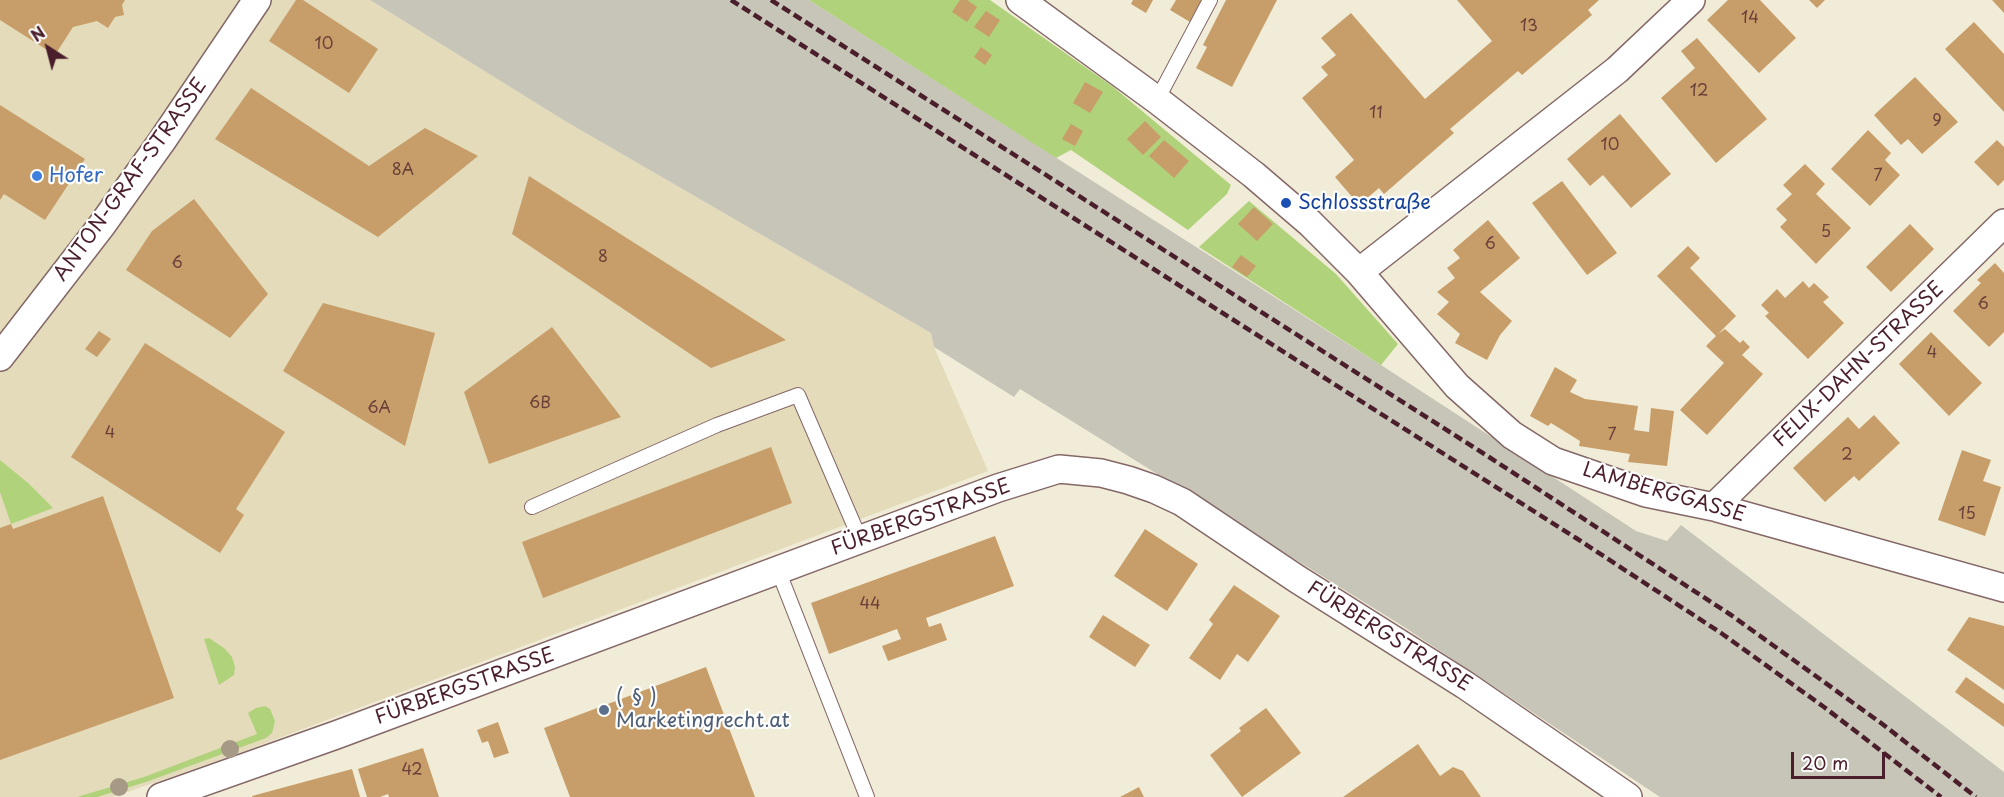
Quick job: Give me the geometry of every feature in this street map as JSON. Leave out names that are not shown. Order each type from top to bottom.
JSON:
[{"type":"street","name":"ANTON-GRAF-STRASSE","points":[[0,357],[102,225],[257,0]]},
{"type":"street","name":"LAMBERGGASSE","points":[[1020,0],[1157,100],[1310,223],[1359,272],[1457,386],[1512,435],[1553,461],[1646,493],[1714,507],[2004,588]]},
{"type":"street","points":[[1359,272],[1617,70],[1691,0]]},
{"type":"street","name":"FELIX-DAHN-STRASSE","points":[[1714,507],[2004,223]]},
{"type":"street","name":"FÜRBERGSTRASSE","points":[[161,797],[336,735],[998,488],[1059,469],[1101,473],[1136,483],[1182,502],[1297,579],[1465,685],[1628,797]]},
{"type":"lane","points":[[1157,100],[1210,0]]},
{"type":"lane","points":[[532,507],[717,426],[798,395],[860,539]]},
{"type":"lane","points":[[778,570],[867,797]]},
{"type":"shaded area","points":[[0,0],[370,0],[565,121],[931,333],[934,347],[988,471],[234,755],[113,797],[0,797]]},
{"type":"shaded area","points":[[370,0],[809,0],[1381,365],[1636,531],[1667,541],[1681,525],[2004,772],[2004,797],[1660,797],[1401,625],[1020,389],[1014,397],[934,347],[931,333],[565,121]]},
{"type":"green space","points":[[809,0],[990,0],[1112,86],[1231,185],[1227,194],[1188,230],[1071,150],[1056,158]]},
{"type":"green space","points":[[1249,201],[1336,274],[1398,344],[1381,365],[1199,247]]},
{"type":"green space","points":[[0,460],[53,508],[11,524],[0,492]]},
{"type":"green space","points":[[209,638],[224,648],[232,657],[235,667],[234,675],[219,685],[204,639]]},
{"type":"green space","points":[[265,706],[270,709],[275,721],[272,733],[266,738],[146,782],[97,797],[77,797],[144,777],[257,734],[248,713]]},
{"type":"building","points":[[0,0],[125,0],[122,5],[124,15],[115,17],[108,28],[97,21],[73,27],[55,55],[0,20]]},
{"type":"building","points":[[296,0],[303,0],[378,49],[349,93],[269,41]]},
{"type":"building","points":[[960,0],[967,0],[977,7],[967,22],[952,12]]},
{"type":"building","points":[[1133,0],[1153,0],[1146,13],[1131,4]]},
{"type":"building","points":[[1176,0],[1202,0],[1190,22],[1170,10]]},
{"type":"building","points":[[1226,0],[1277,0],[1232,87],[1196,68],[1207,47],[1203,45]]},
{"type":"building","points":[[1457,0],[1599,0],[1588,10],[1592,15],[1522,75],[1518,71],[1450,129],[1454,133],[1384,194],[1379,188],[1359,205],[1335,177],[1354,160],[1302,98],[1328,75],[1321,67],[1336,55],[1321,38],[1351,13],[1425,99],[1492,41]]},
{"type":"building","points":[[1728,0],[1760,0],[1796,38],[1759,73],[1707,20]]},
{"type":"building","points":[[1809,0],[1825,0],[1817,8]]},
{"type":"building","points":[[1992,0],[2004,0],[2004,13]]},
{"type":"building","points":[[986,11],[1000,20],[989,37],[974,27]]},
{"type":"building","points":[[1974,22],[2004,54],[2004,112],[1945,49]]},
{"type":"building","points":[[1697,38],[1767,119],[1716,163],[1661,98],[1695,68],[1681,51]]},
{"type":"building","points":[[981,47],[992,55],[985,65],[974,57]]},
{"type":"building","points":[[1915,77],[1958,122],[1922,154],[1908,139],[1901,145],[1874,115]]},
{"type":"building","points":[[1085,82],[1103,92],[1090,113],[1073,103]]},
{"type":"building","points":[[251,88],[369,166],[425,128],[478,156],[378,237],[215,139]]},
{"type":"building","name":"Hofer","points":[[0,105],[85,159],[45,220],[4,194],[0,200]]},
{"type":"building","points":[[1620,114],[1671,174],[1631,208],[1603,175],[1590,186],[1567,159]]},
{"type":"building","points":[[1145,121],[1161,137],[1143,155],[1127,139]]},
{"type":"building","points":[[1071,124],[1083,131],[1075,146],[1062,139]]},
{"type":"building","points":[[1868,130],[1891,153],[1885,160],[1900,175],[1870,206],[1831,169]]},
{"type":"building","points":[[1164,140],[1189,161],[1174,178],[1149,156]]},
{"type":"building","points":[[1997,140],[2004,147],[2004,180],[1998,186],[1974,162]]},
{"type":"building","points":[[1805,164],[1825,184],[1816,194],[1851,228],[1816,264],[1780,227],[1787,220],[1776,209],[1792,194],[1783,185]]},
{"type":"building","points":[[529,176],[786,340],[711,368],[512,234]]},
{"type":"building","points":[[1562,181],[1617,253],[1587,275],[1532,203]]},
{"type":"building","points":[[194,199],[268,294],[230,338],[126,270],[152,231]]},
{"type":"building","points":[[1254,207],[1273,224],[1257,241],[1238,224]]},
{"type":"building","points":[[1488,220],[1520,258],[1480,292],[1512,321],[1500,335],[1487,360],[1455,343],[1460,334],[1437,314],[1449,302],[1437,292],[1455,278],[1447,268],[1460,258],[1453,250]]},
{"type":"building","points":[[1910,224],[1934,249],[1891,292],[1866,267]]},
{"type":"building","points":[[1688,246],[1700,258],[1690,268],[1736,316],[1718,334],[1725,329],[1740,343],[1743,340],[1750,347],[1742,355],[1763,374],[1707,435],[1680,410],[1724,363],[1706,346],[1716,336],[1657,276]]},
{"type":"building","points":[[1241,255],[1256,266],[1247,277],[1232,267]]},
{"type":"building","points":[[1995,263],[2004,273],[2004,332],[1989,347],[1953,311],[1981,283],[1977,280]]},
{"type":"building","points":[[1803,281],[1809,288],[1814,283],[1829,297],[1823,302],[1844,323],[1808,359],[1765,316],[1769,313],[1761,305],[1777,289],[1785,298]]},
{"type":"building","points":[[323,303],[435,333],[405,446],[283,371]]},
{"type":"building","points":[[552,327],[621,417],[489,464],[464,392]]},
{"type":"building","points":[[99,331],[111,339],[97,357],[85,349]]},
{"type":"building","points":[[1931,332],[1982,383],[1949,416],[1899,364]]},
{"type":"building","points":[[145,343],[285,432],[236,509],[244,515],[220,553],[71,457]]},
{"type":"building","points":[[1555,367],[1577,380],[1570,392],[1585,399],[1638,406],[1634,430],[1649,432],[1651,408],[1674,411],[1667,466],[1628,462],[1630,454],[1579,446],[1580,441],[1551,423],[1548,426],[1530,416]]},
{"type":"building","points":[[1874,415],[1900,443],[1859,481],[1854,476],[1825,502],[1793,468],[1848,417],[1859,429]]},
{"type":"building","points":[[771,447],[792,503],[543,598],[522,542]]},
{"type":"building","points":[[1962,450],[1991,460],[1983,481],[2001,487],[1985,536],[1938,520]]},
{"type":"building","points":[[103,496],[174,698],[0,760],[0,528],[11,524],[13,529]]},
{"type":"building","points":[[1145,529],[1198,564],[1167,611],[1114,576]]},
{"type":"building","points":[[995,536],[1014,586],[926,618],[929,627],[941,623],[947,640],[888,661],[882,646],[901,639],[897,629],[829,654],[811,603]]},
{"type":"building","points":[[1234,585],[1280,616],[1248,662],[1237,654],[1220,680],[1189,658],[1213,624],[1209,620]]},
{"type":"building","points":[[1103,615],[1150,645],[1135,667],[1089,637]]},
{"type":"building","points":[[1969,617],[2004,626],[2004,690],[1947,650]]},
{"type":"building","points":[[706,667],[755,797],[570,797],[544,728]]},
{"type":"building","points":[[1966,677],[2004,704],[2004,727],[1955,692]]},
{"type":"building","points":[[1266,708],[1301,753],[1242,797],[1210,755],[1241,731],[1239,728]]},
{"type":"building","points":[[498,722],[509,753],[494,758],[488,741],[482,743],[477,730]]},
{"type":"building","points":[[1418,744],[1440,776],[1453,767],[1463,771],[1481,797],[1343,797]]},
{"type":"building","points":[[423,748],[439,797],[389,797],[388,794],[380,797],[367,797],[358,769]]},
{"type":"building","points":[[352,769],[360,797],[252,797],[252,796]]},
{"type":"building","points":[[1139,787],[1144,797],[1120,797]]},
{"type":"railway","points":[[731,0],[1576,538],[1721,633],[1824,707],[1941,797]]},
{"type":"railway","points":[[771,0],[1489,457],[1731,615],[1881,723],[1976,797]]},
{"type":"place","name":"Hofer","points":[[37,176]]},
{"type":"place","name":"Schlossstraße","points":[[1286,203]]},
{"type":"place","name":"( § ) Marketingrecht.at","points":[[604,710]]}]
